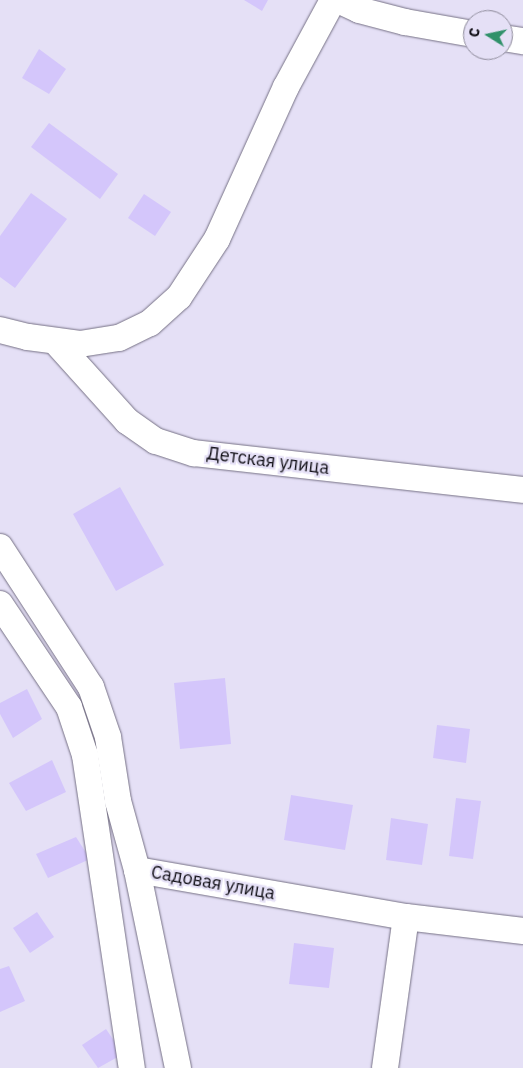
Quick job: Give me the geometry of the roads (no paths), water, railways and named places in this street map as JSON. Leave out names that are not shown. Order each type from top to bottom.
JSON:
[{"type":"street","points":[[0,330],[80,344],[119,338],[150,323],[179,297],[217,239],[286,87],[334,0]]},
{"type":"street","points":[[338,0],[359,10],[405,22],[463,32]]},
{"type":"street","name":"Детская улица","points":[[55,341],[127,421],[166,444],[194,453],[523,490]]},
{"type":"street","name":"Садовая улица","points":[[0,547],[91,687],[108,737],[118,801],[137,870],[406,917],[523,931]]},
{"type":"street","points":[[0,604],[69,707],[85,755],[132,1068]]},
{"type":"street","points":[[137,870],[178,1068]]},
{"type":"street","points":[[385,1068],[406,917]]}]
